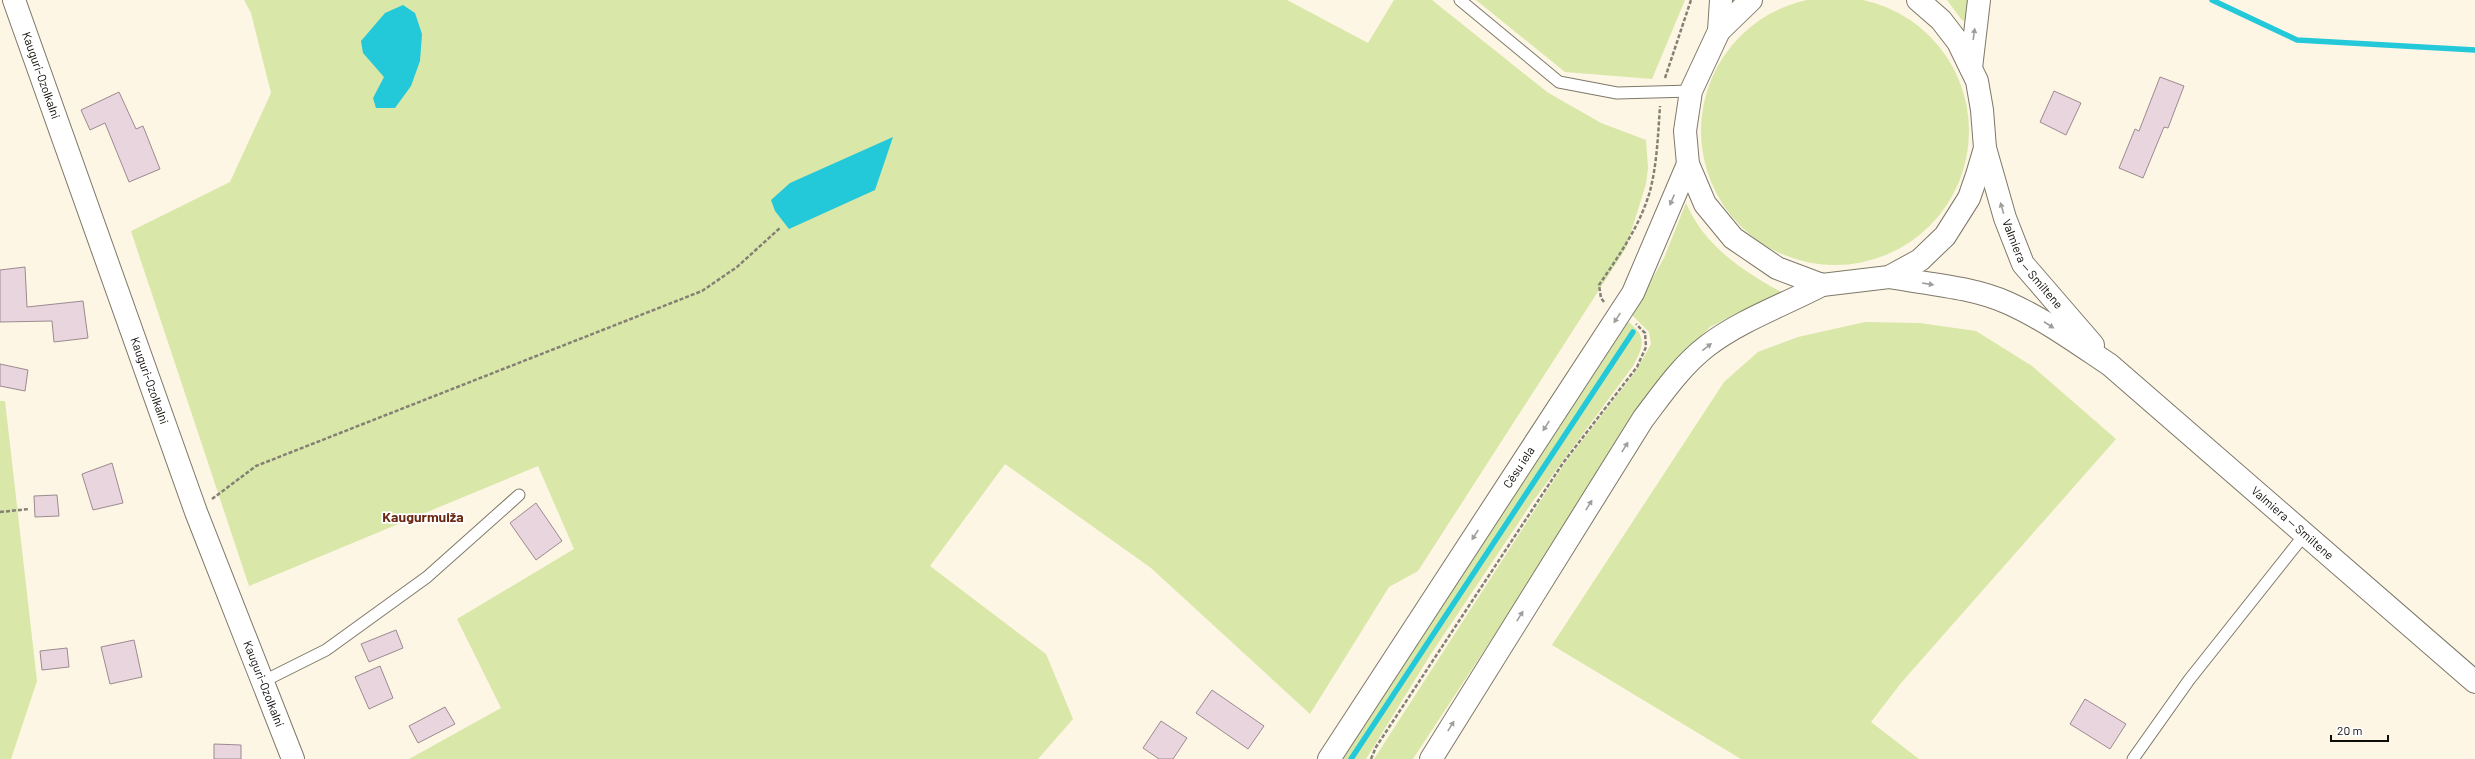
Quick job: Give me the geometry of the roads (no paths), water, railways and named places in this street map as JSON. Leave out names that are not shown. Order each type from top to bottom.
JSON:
[{"type":"main road","name":"Kauguri-Ozolkalni","points":[[14,0],[196,512],[293,759]]},
{"type":"main road","points":[[1721,0],[1719,31],[1691,92],[1685,131],[1688,164],[1705,204],[1733,238],[1778,268],[1822,285]]},
{"type":"main road","points":[[1719,31],[1751,0]]},
{"type":"main road","points":[[1430,759],[1643,419],[1671,380],[1706,346],[1750,319],[1776,309],[1822,285],[1889,278],[1920,260],[1945,236],[1969,198],[1984,148],[1982,110],[1977,81],[1958,42],[1941,20],[1918,0]]},
{"type":"main road","points":[[1971,68],[1979,0]]},
{"type":"main road","name":"Valmiera — Smiltene","points":[[1984,148],[2005,218],[2023,264],[2110,365]]},
{"type":"main road","name":"Cēsu iela","points":[[1329,759],[1633,293],[1688,164]]},
{"type":"main road","name":"Valmiera — Smiltene","points":[[1889,278],[1955,288],[2007,302],[2044,322],[2110,365],[2475,682]]},
{"type":"lane","points":[[1460,0],[1559,82],[1618,93],[1691,92]]},
{"type":"lane","points":[[262,682],[326,650],[421,582],[519,495]]},
{"type":"lane","points":[[2133,759],[2189,680],[2305,534]]},
{"type":"water","points":[[403,5],[415,13],[422,34],[420,61],[411,86],[395,108],[376,108],[373,98],[384,77],[363,53],[361,41],[385,13]]},
{"type":"water","points":[[893,137],[875,190],[789,229],[775,211],[771,200],[790,183]]},
{"type":"waterway","points":[[2212,0],[2297,40],[2475,50]]},
{"type":"waterway","points":[[1351,759],[1633,332]]},
{"type":"district","name":"Kaugurmuiža","points":[[423,517]]}]
